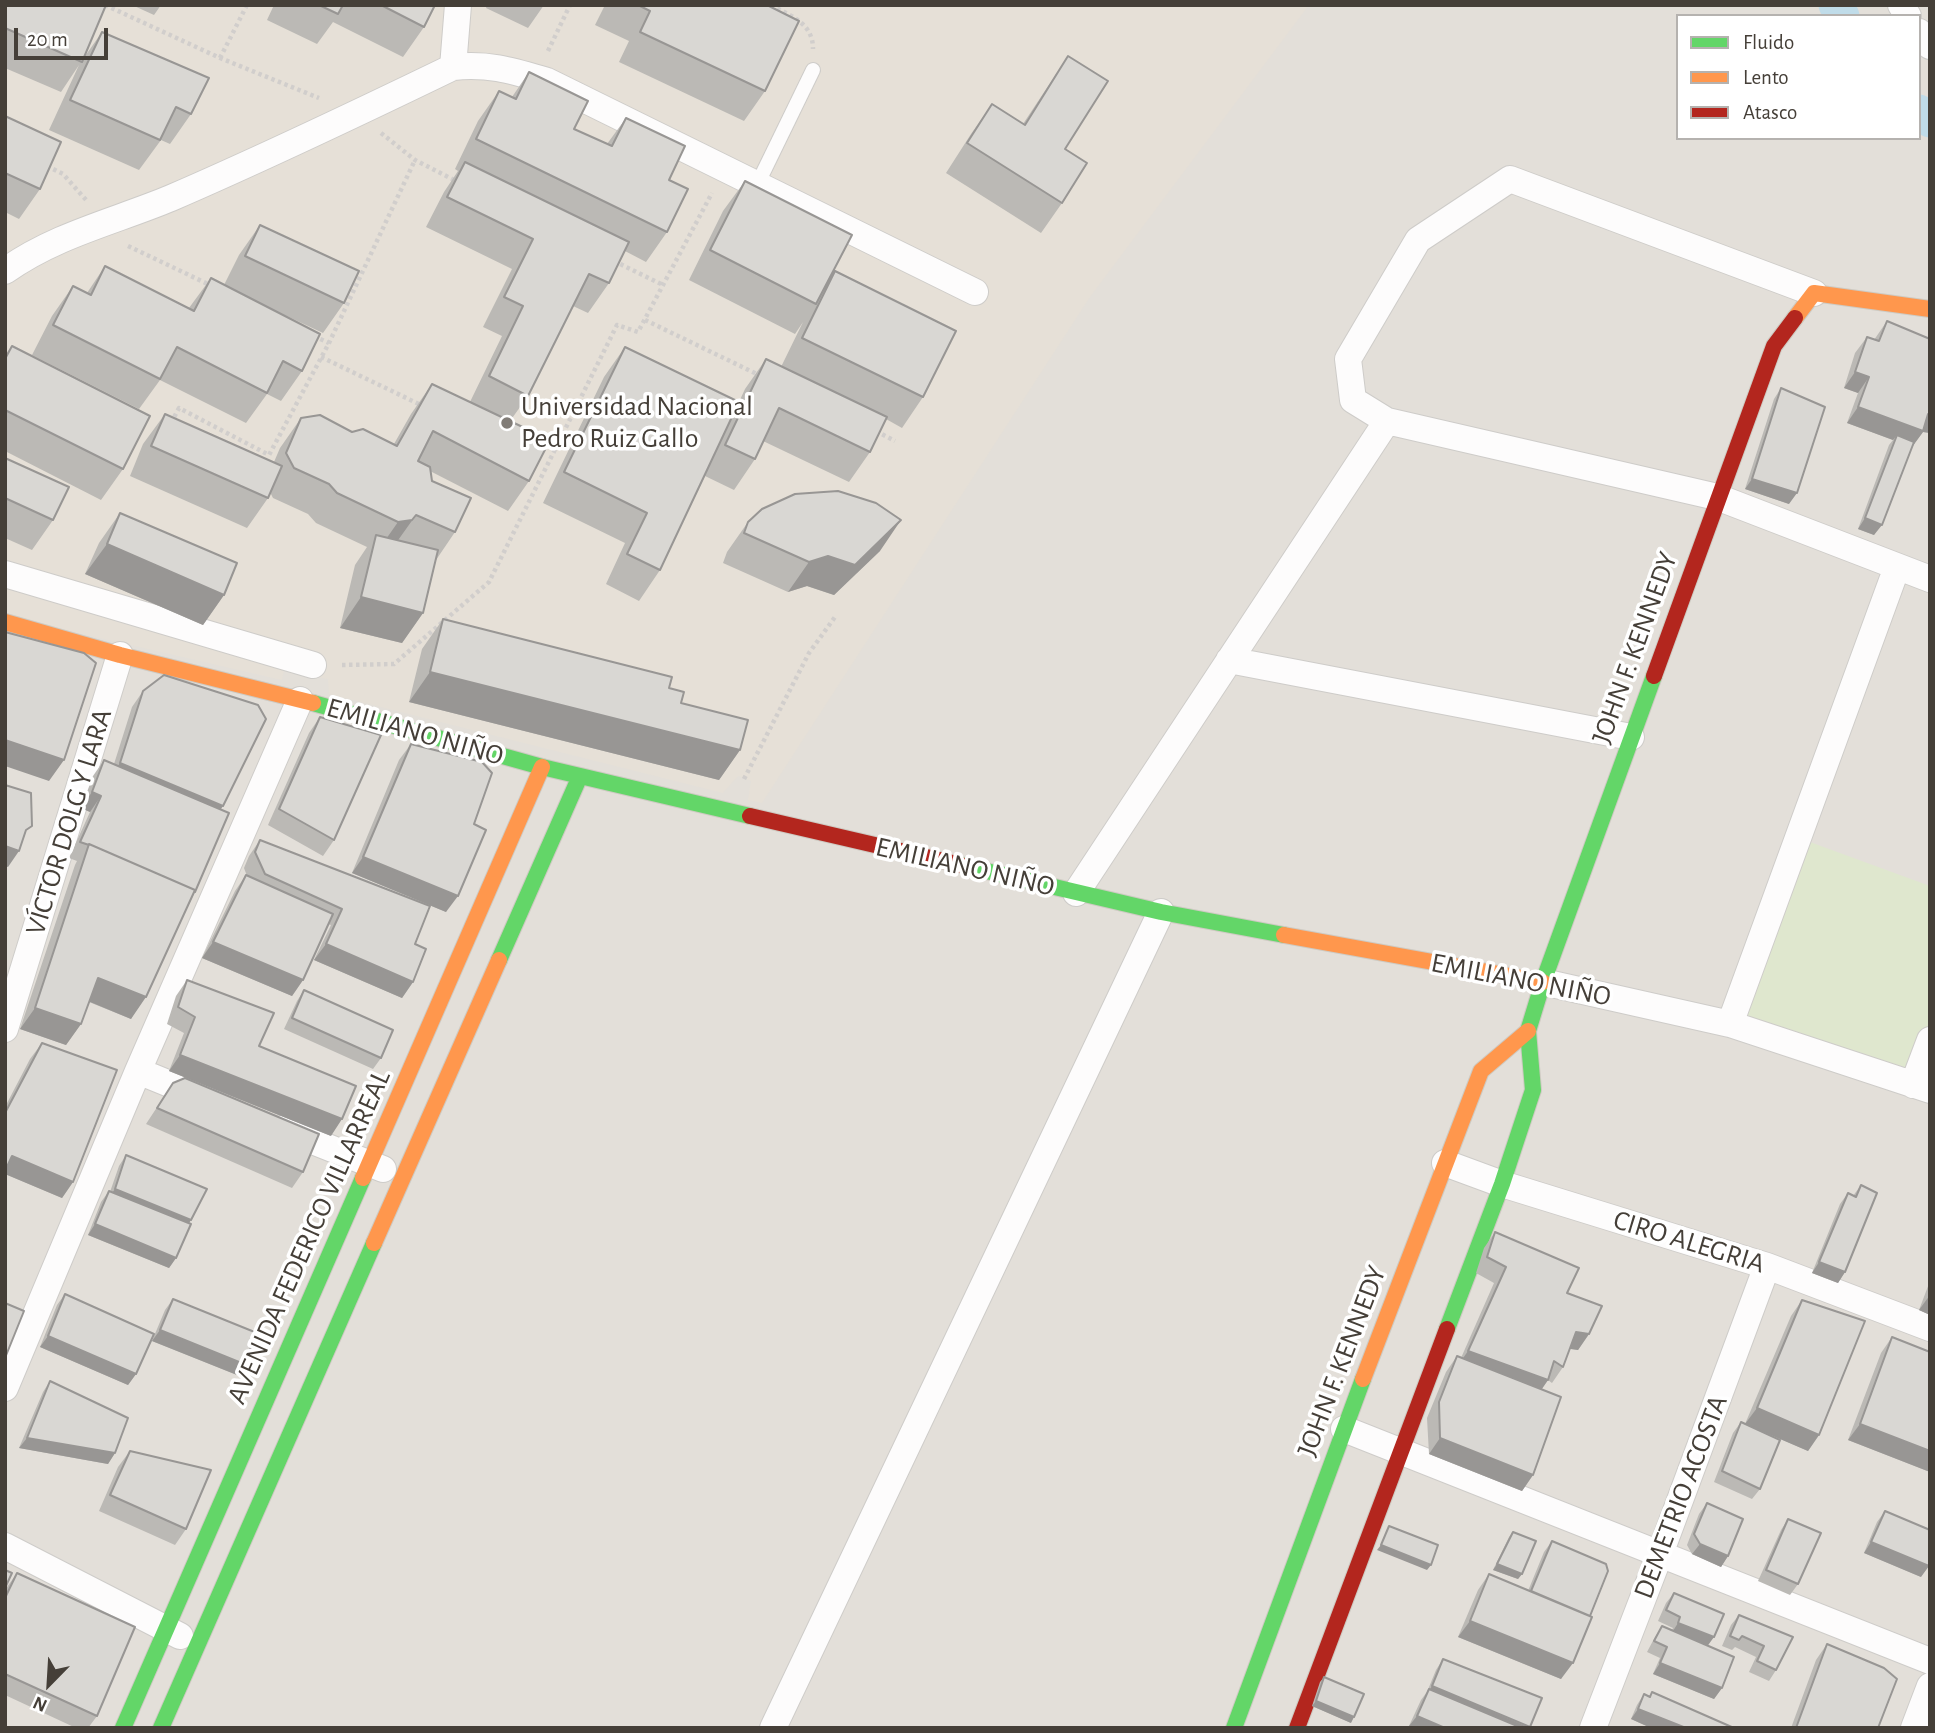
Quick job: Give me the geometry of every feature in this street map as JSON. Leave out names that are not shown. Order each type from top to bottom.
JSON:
[{"type":"street","points":[[453,67],[458,5]]},
{"type":"street","points":[[5,271],[25,257],[171,198],[453,67],[478,64],[510,69],[547,80],[975,292]]},
{"type":"street","points":[[1930,309],[1814,293],[1510,179],[1418,240],[1348,359],[1353,400],[1387,421],[1717,497],[1930,579]]},
{"type":"street","name":"JOHN F. KENNEDY","points":[[1297,1728],[1502,1184],[1532,1090],[1528,1031],[1543,982],[1717,497],[1774,346],[1814,293]]},
{"type":"street","points":[[1076,893],[1387,421]]},
{"type":"street","points":[[1730,1024],[1897,567]]},
{"type":"street","points":[[5,574],[313,665]]},
{"type":"street","name":"EMILIANO NIÑO","points":[[5,622],[542,767],[1076,893],[1161,912],[1543,982],[1730,1024],[1922,1087]]},
{"type":"street","name":"VÍCTOR DOLG Y LARA","points":[[5,1029],[120,655]]},
{"type":"street","points":[[1229,660],[1631,737]]},
{"type":"street","points":[[5,1388],[138,1072],[300,700]]},
{"type":"street","name":"AVENIDA FEDERICO VILLARREAL","points":[[123,1728],[542,767]]},
{"type":"street","points":[[161,1728],[580,776]]},
{"type":"street","points":[[773,1728],[1161,912]]},
{"type":"street","name":"JOHN F. KENNEDY","points":[[1234,1728],[1344,1429],[1481,1071],[1528,1031]]},
{"type":"street","points":[[1922,1087],[1930,1040]]},
{"type":"street","points":[[138,1072],[228,1107]]},
{"type":"street","points":[[254,1117],[404,1178]]},
{"type":"street","name":"CIRO ALEGRIA","points":[[1445,1163],[1502,1184],[1767,1266],[1930,1328]]},
{"type":"street","name":"DEMETRIO ACOSTA","points":[[1593,1728],[1767,1266]]},
{"type":"street","points":[[1344,1429],[1930,1661]]},
{"type":"street","points":[[5,1546],[166,1630],[197,1643]]},
{"type":"street","points":[[1914,1728],[1930,1686]]},
{"type":"lane","points":[[758,183],[813,69]]},
{"type":"path","points":[[105,5],[220,58],[356,114],[415,160],[465,185]]},
{"type":"path","points":[[220,58],[247,5]]},
{"type":"path","points":[[535,77],[570,5]]},
{"type":"path","points":[[771,5],[805,23],[813,40],[813,69]]},
{"type":"path","points":[[166,432],[179,408],[269,455],[329,343],[415,160]]},
{"type":"path","points":[[40,163],[63,174],[122,243],[219,290]]},
{"type":"path","points":[[313,665],[394,664],[489,582],[617,325],[638,332],[725,168]]},
{"type":"path","points":[[614,260],[663,285]]},
{"type":"path","points":[[645,320],[770,380]]},
{"type":"path","points":[[305,331],[329,343]]},
{"type":"path","points":[[321,357],[422,405]]},
{"type":"path","points":[[870,429],[895,441]]},
{"type":"path","points":[[535,460],[547,467]]},
{"type":"path","points":[[745,779],[809,653],[835,617]]},
{"type":"shaded area","points":[[5,5],[1930,5],[1930,1728],[5,1728]]},
{"type":"shaded area","name":"Universidad Nacional Pedro Ruiz Gallo","points":[[5,5],[1309,5],[1090,297],[762,803],[748,800],[751,781],[738,776],[723,793],[329,694],[328,679],[284,670],[282,680],[5,616]]},
{"type":"green space","points":[[1799,838],[1930,886],[1930,1040],[1913,1085],[1730,1024]]},
{"type":"building","points":[[5,5],[106,5],[82,62],[5,28]]},
{"type":"building","points":[[319,5],[343,5],[338,14]]},
{"type":"building","points":[[381,5],[435,5],[424,27]]},
{"type":"building","points":[[638,5],[767,5],[799,21],[765,91],[640,32],[650,11]]},
{"type":"building","points":[[102,32],[209,78],[191,114],[176,107],[160,140],[70,100]]},
{"type":"building","points":[[1068,56],[1108,81],[1065,149],[1087,163],[1062,203],[967,143],[992,104],[1025,125]]},
{"type":"building","points":[[529,72],[588,101],[574,129],[612,146],[626,118],[685,146],[669,180],[688,189],[667,232],[476,139],[499,91],[516,99]]},
{"type":"building","points":[[5,116],[61,142],[40,189],[5,173]]},
{"type":"building","points":[[465,162],[629,242],[609,283],[589,274],[528,396],[489,376],[523,306],[504,297],[533,239],[447,197]]},
{"type":"building","points":[[745,181],[852,235],[816,304],[710,250]]},
{"type":"building","points":[[260,225],[359,271],[344,303],[245,256]]},
{"type":"building","points":[[105,266],[194,311],[211,278],[320,334],[302,371],[283,361],[267,393],[177,347],[160,379],[53,325],[73,286],[91,295]]},
{"type":"building","points":[[835,271],[956,331],[923,397],[802,338]]},
{"type":"building","points":[[1887,321],[1930,339],[1930,414],[1923,431],[1858,407],[1869,377],[1855,372],[1867,337],[1879,341]]},
{"type":"building","points":[[12,346],[150,416],[123,469],[5,410],[5,359]]},
{"type":"building","points":[[625,347],[739,402],[660,570],[627,554],[647,513],[564,472]]},
{"type":"building","points":[[766,359],[887,417],[870,452],[779,408],[755,459],[725,445]]},
{"type":"building","points":[[432,384],[550,440],[529,481],[433,431],[418,461],[430,467],[432,481],[471,498],[455,532],[416,515],[412,520],[398,522],[337,493],[329,484],[294,468],[286,453],[301,418],[320,415],[352,432],[363,429],[397,446]]},
{"type":"building","points":[[1781,388],[1825,407],[1797,493],[1752,479]]},
{"type":"building","points":[[165,414],[282,466],[268,498],[151,446]]},
{"type":"building","points":[[1897,435],[1914,442],[1882,525],[1865,518]]},
{"type":"building","points":[[5,458],[69,487],[53,520],[5,498]]},
{"type":"building","points":[[838,491],[876,503],[901,520],[855,565],[828,556],[809,562],[744,533],[748,522],[762,509],[795,494]]},
{"type":"building","points":[[120,513],[237,563],[224,595],[107,544]]},
{"type":"building","points":[[376,535],[438,550],[423,613],[361,597]]},
{"type":"building","points":[[443,619],[672,677],[669,688],[684,692],[681,703],[748,720],[740,750],[430,672]]},
{"type":"building","points":[[5,632],[84,653],[96,663],[64,760],[5,740]]},
{"type":"building","points":[[164,675],[258,705],[266,719],[223,806],[120,763],[143,691]]},
{"type":"building","points":[[320,717],[381,735],[334,840],[279,809]]},
{"type":"building","points":[[411,744],[482,762],[492,773],[474,824],[486,830],[458,896],[363,857]]},
{"type":"building","points":[[104,760],[229,813],[195,892],[80,842],[101,796],[92,792]]},
{"type":"building","points":[[5,785],[31,793],[32,826],[26,830],[19,851],[5,846]]},
{"type":"building","points":[[260,840],[430,906],[415,944],[426,949],[413,982],[326,944],[342,909],[265,874],[255,852]]},
{"type":"building","points":[[89,844],[195,890],[146,997],[98,978],[81,1024],[35,1008]]},
{"type":"building","points":[[246,875],[333,914],[303,980],[213,942]]},
{"type":"building","points":[[187,980],[274,1013],[259,1046],[356,1086],[342,1119],[180,1055],[195,1017],[178,1007]]},
{"type":"building","points":[[304,990],[393,1030],[381,1058],[292,1018]]},
{"type":"building","points":[[42,1043],[117,1070],[73,1182],[12,1156],[5,1171],[5,1113]]},
{"type":"building","points":[[185,1078],[319,1134],[303,1172],[157,1108],[173,1083]]},
{"type":"building","points":[[126,1155],[207,1189],[191,1220],[115,1189]]},
{"type":"building","points":[[1861,1185],[1877,1193],[1845,1272],[1819,1262],[1848,1193],[1856,1197]]},
{"type":"building","points":[[109,1191],[191,1224],[176,1258],[95,1224]]},
{"type":"building","points":[[1495,1232],[1579,1268],[1567,1293],[1602,1306],[1589,1334],[1576,1332],[1563,1367],[1554,1361],[1548,1380],[1468,1351],[1506,1267],[1487,1257]]},
{"type":"building","points":[[65,1294],[154,1334],[136,1374],[48,1336]]},
{"type":"building","points":[[173,1299],[257,1333],[244,1364],[160,1330]]},
{"type":"building","points":[[1802,1300],[1865,1321],[1819,1435],[1757,1408]]},
{"type":"building","points":[[5,1303],[24,1311],[5,1358]]},
{"type":"building","points":[[1892,1337],[1930,1352],[1930,1451],[1860,1424]]},
{"type":"building","points":[[1457,1356],[1561,1397],[1533,1475],[1440,1438],[1439,1402]]},
{"type":"building","points":[[50,1381],[128,1418],[115,1453],[27,1438]]},
{"type":"building","points":[[1741,1422],[1780,1440],[1760,1489],[1722,1471]]},
{"type":"building","points":[[130,1451],[211,1470],[186,1529],[110,1495]]},
{"type":"building","points":[[1707,1503],[1743,1519],[1728,1556],[1700,1544],[1694,1534]]},
{"type":"building","points":[[1885,1511],[1930,1530],[1929,1566],[1871,1542]]},
{"type":"building","points":[[1788,1519],[1821,1533],[1798,1584],[1766,1570]]},
{"type":"building","points":[[1389,1526],[1438,1545],[1431,1565],[1381,1545]]},
{"type":"building","points":[[1513,1532],[1536,1541],[1522,1574],[1497,1564]]},
{"type":"building","points":[[1552,1541],[1606,1564],[1608,1571],[1590,1616],[1531,1591]]},
{"type":"building","points":[[5,1570],[12,1573],[5,1588]]},
{"type":"building","points":[[17,1573],[135,1627],[97,1716],[5,1674],[5,1598]]},
{"type":"building","points":[[1489,1574],[1592,1617],[1573,1663],[1470,1621]]},
{"type":"building","points":[[1674,1593],[1724,1614],[1714,1637],[1678,1623],[1680,1617],[1666,1610]]},
{"type":"building","points":[[1739,1615],[1793,1637],[1776,1670],[1757,1661],[1764,1646],[1742,1636],[1739,1640],[1730,1636]]},
{"type":"building","points":[[1662,1626],[1734,1657],[1722,1688],[1660,1663],[1667,1647],[1654,1641]]},
{"type":"building","points":[[1827,1644],[1884,1668],[1897,1679],[1878,1728],[1796,1728]]},
{"type":"building","points":[[1443,1659],[1542,1698],[1530,1727],[1432,1686]]},
{"type":"building","points":[[1324,1677],[1364,1694],[1354,1717],[1316,1701]]},
{"type":"building","points":[[1429,1689],[1522,1728],[1445,1728],[1417,1716]]},
{"type":"building","points":[[1652,1692],[1734,1728],[1686,1728],[1638,1709],[1644,1694],[1650,1697]]},
{"type":"waterway","points":[[1835,5],[1842,14]]},
{"type":"waterway","points":[[1921,113],[1930,121]]},
{"type":"traffic: fast","points":[[1447,1329],[1502,1184],[1533,1090],[1528,1031],[1543,982],[1654,676]]},
{"type":"traffic: fast","points":[[313,703],[542,767],[750,816]]},
{"type":"traffic: fast","points":[[499,960],[580,776]]},
{"type":"traffic: fast","points":[[961,865],[1161,912],[1284,935]]},
{"type":"traffic: fast","points":[[123,1728],[363,1178]]},
{"type":"traffic: fast","points":[[161,1728],[374,1243]]},
{"type":"traffic: fast","points":[[1234,1728],[1363,1379]]},
{"type":"traffic: slow","points":[[1795,318],[1814,293],[1930,309]]},
{"type":"traffic: slow","points":[[5,622],[120,655],[313,703]]},
{"type":"traffic: slow","points":[[363,1178],[542,767]]},
{"type":"traffic: slow","points":[[1284,935],[1543,982]]},
{"type":"traffic: slow","points":[[374,1243],[499,960]]},
{"type":"traffic: slow","points":[[1363,1379],[1481,1071],[1528,1031]]},
{"type":"traffic: jam","points":[[1654,676],[1774,346],[1795,318]]},
{"type":"traffic: jam","points":[[750,816],[961,865]]},
{"type":"traffic: jam","points":[[1297,1728],[1447,1329]]},
{"type":"place","name":"Universidad Nacional Pedro Ruiz Gallo","points":[[507,423]]}]
